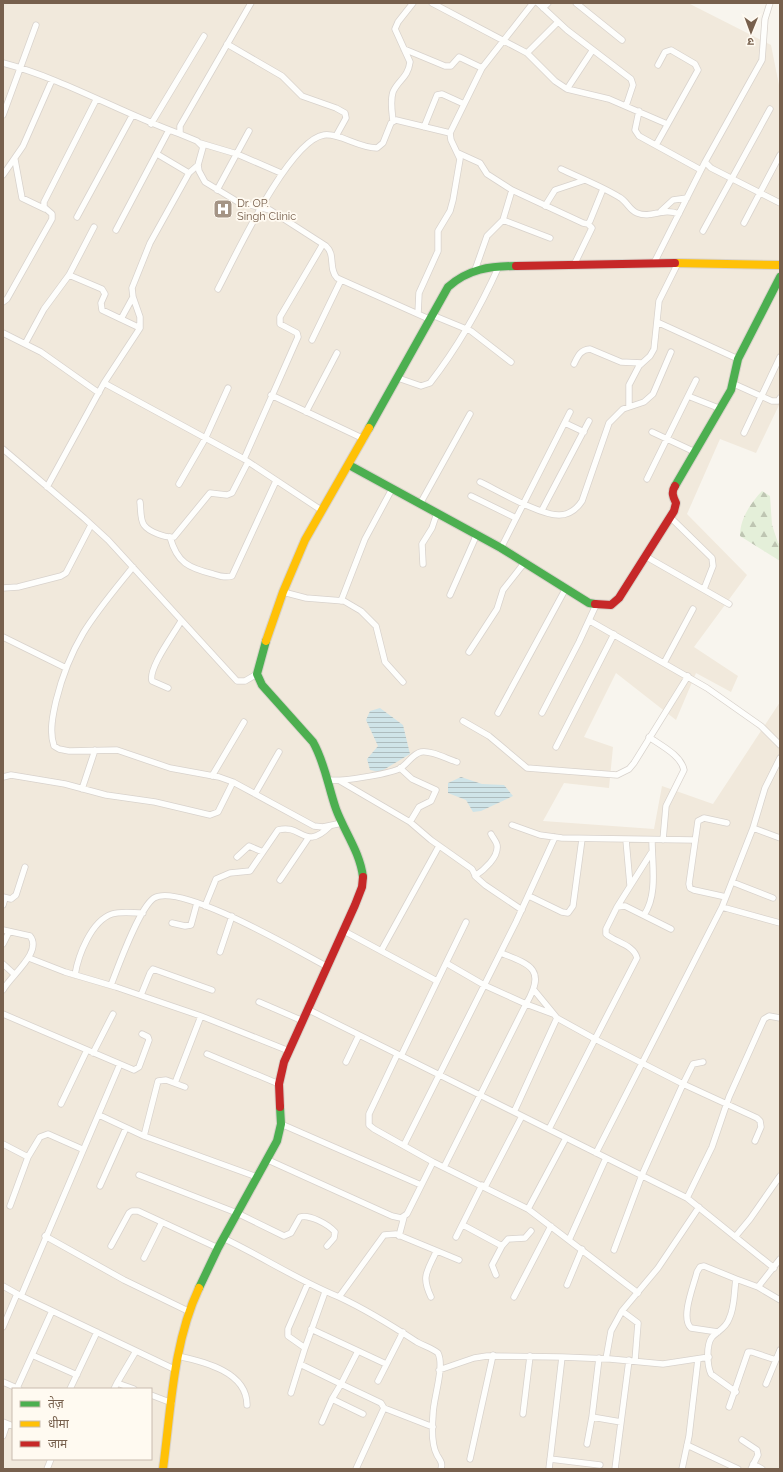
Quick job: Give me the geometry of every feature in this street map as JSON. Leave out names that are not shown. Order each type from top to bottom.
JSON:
[{"type":"street","points":[[180,134],[180,126],[251,3]]},
{"type":"street","points":[[218,289],[261,207],[281,173],[313,140],[323,135],[336,136],[360,146],[377,148],[383,143],[393,121],[391,102],[393,92],[406,76],[409,66],[409,59],[395,29],[398,22],[413,3]]},
{"type":"street","points":[[432,3],[527,53],[555,81],[567,89],[610,99],[667,124]]},
{"type":"street","points":[[418,314],[419,293],[438,251],[438,231],[453,204],[460,159],[450,133],[482,68],[502,40],[534,3]]},
{"type":"street","points":[[538,3],[592,51],[633,82],[626,106]]},
{"type":"street","points":[[543,8],[548,3]]},
{"type":"street","points":[[576,3],[622,40]]},
{"type":"street","points":[[654,263],[705,162],[762,60],[765,19],[770,3]]},
{"type":"street","points":[[527,53],[558,22]]},
{"type":"street","points":[[3,115],[36,25]]},
{"type":"street","points":[[151,124],[204,36]]},
{"type":"street","points":[[227,44],[282,76],[302,96],[336,108],[345,113],[346,118],[336,136]]},
{"type":"street","points":[[404,49],[445,66],[451,66],[459,57],[482,68]]},
{"type":"street","points":[[656,145],[698,68],[696,64],[669,50],[665,52],[658,65]]},
{"type":"street","points":[[567,89],[592,51]]},
{"type":"street","points":[[3,63],[52,80],[132,116],[180,134],[200,144],[237,154],[281,173]]},
{"type":"street","points":[[3,176],[23,146],[52,80]]},
{"type":"street","points":[[424,127],[438,95],[442,94],[464,104]]},
{"type":"street","points":[[45,209],[44,202],[96,100]]},
{"type":"street","points":[[703,231],[770,109]]},
{"type":"street","points":[[639,111],[636,133],[701,170]]},
{"type":"street","points":[[76,217],[132,116]]},
{"type":"street","points":[[393,121],[450,133]]},
{"type":"street","points":[[116,230],[169,130]]},
{"type":"street","points":[[217,190],[249,131]]},
{"type":"street","points":[[200,144],[202,151],[198,165],[199,171],[205,182],[238,202],[261,207],[324,244],[332,253],[332,270],[334,275],[341,280],[418,314],[467,329],[511,362]]},
{"type":"street","points":[[458,153],[480,163],[487,174],[512,190],[583,224],[588,224],[592,228],[574,265]]},
{"type":"street","points":[[157,154],[189,173]]},
{"type":"street","points":[[744,223],[780,155]]},
{"type":"street","points":[[3,302],[7,299],[52,219],[52,214],[45,209],[22,198],[15,160]]},
{"type":"street","points":[[705,162],[708,166],[780,203]]},
{"type":"street","points":[[47,487],[104,383],[140,328],[140,317],[133,297],[132,288],[150,243],[189,173],[198,165]]},
{"type":"street","points":[[561,169],[623,199],[631,210],[639,214],[649,215],[661,211],[670,211],[679,214]]},
{"type":"street","points":[[545,206],[556,190],[585,180]]},
{"type":"street","points":[[588,224],[603,189]]},
{"type":"street","points":[[475,270],[487,236],[503,220],[512,190]]},
{"type":"street","points":[[661,211],[673,200],[687,198]]},
{"type":"street","points":[[503,220],[550,238]]},
{"type":"street","points":[[25,344],[44,309],[70,275],[94,227]]},
{"type":"street","points":[[140,502],[144,525],[160,535],[170,537],[177,534],[210,493],[227,495],[232,493],[271,395],[298,338],[297,333],[280,324],[280,317],[324,244]]},
{"type":"street","points":[[629,406],[629,385],[642,363],[650,356],[654,349],[659,301],[678,263]]},
{"type":"street","points":[[163,1469],[178,1356],[188,1311],[223,1238],[268,1160],[277,1141],[281,1124],[279,1084],[289,1051],[344,931],[360,893],[363,879],[360,866],[332,799],[329,780],[319,752],[313,742],[262,685],[257,674],[261,654],[283,592],[305,540],[321,510],[364,439],[448,287],[456,279],[475,270],[499,266],[678,263],[780,266]]},
{"type":"street","points":[[398,378],[421,386],[430,384],[480,307],[499,266]]},
{"type":"street","points":[[70,275],[102,289],[104,294],[101,303],[102,310],[140,328]]},
{"type":"street","points":[[349,465],[477,534],[589,602],[596,605],[611,605],[615,602],[646,556],[676,507],[672,493],[673,490],[734,384],[738,359],[780,276]]},
{"type":"street","points":[[312,340],[341,280]]},
{"type":"street","points":[[121,319],[133,297]]},
{"type":"street","points":[[657,322],[738,359]]},
{"type":"street","points":[[3,333],[47,356],[99,393]]},
{"type":"street","points":[[574,364],[579,354],[590,349],[621,362],[642,363]]},
{"type":"street","points":[[480,482],[524,504],[552,514],[564,514],[578,506],[609,422],[616,413],[629,406],[644,402],[653,394],[671,352]]},
{"type":"street","points":[[306,412],[337,353]]},
{"type":"street","points":[[744,433],[780,357]]},
{"type":"street","points":[[647,479],[696,380]]},
{"type":"street","points":[[104,383],[246,461],[321,510]]},
{"type":"street","points":[[734,384],[775,401],[780,398]]},
{"type":"street","points":[[179,484],[205,439],[228,388]]},
{"type":"street","points":[[271,395],[364,439]]},
{"type":"street","points":[[688,396],[720,409]]},
{"type":"street","points":[[501,548],[570,412]]},
{"type":"street","points":[[420,504],[470,414]]},
{"type":"street","points":[[542,510],[589,421]]},
{"type":"street","points":[[565,423],[584,432]]},
{"type":"street","points":[[652,432],[695,452]]},
{"type":"street","points":[[4,451],[91,525],[133,567],[237,682],[245,682],[257,674]]},
{"type":"street","points":[[170,537],[183,562],[190,568],[224,577],[232,576],[276,481]]},
{"type":"street","points":[[340,601],[365,539],[392,489]]},
{"type":"street","points":[[471,496],[516,518]]},
{"type":"street","points":[[423,564],[422,544],[432,528],[437,512]]},
{"type":"street","points":[[670,517],[712,558],[713,566],[704,589]]},
{"type":"street","points":[[3,588],[18,587],[61,576],[66,573],[91,525]]},
{"type":"street","points":[[450,595],[477,534]]},
{"type":"street","points":[[646,556],[729,604]]},
{"type":"street","points":[[469,652],[497,609],[503,590],[525,562]]},
{"type":"street","points":[[133,567],[88,623],[72,652],[54,709],[54,746],[59,749],[69,751],[117,750],[170,768],[212,776],[233,782],[314,826],[323,827],[342,823]]},
{"type":"street","points":[[498,713],[566,588]]},
{"type":"street","points":[[283,592],[301,597],[340,601],[352,605],[371,620],[378,632],[385,662],[403,682]]},
{"type":"street","points":[[542,713],[590,621],[596,605]]},
{"type":"street","points":[[664,663],[694,609]]},
{"type":"street","points":[[168,688],[152,681],[151,675],[166,645],[182,621]]},
{"type":"street","points":[[590,621],[707,688],[761,726],[780,745]]},
{"type":"street","points":[[556,747],[614,634]]},
{"type":"street","points":[[3,637],[66,668]]},
{"type":"street","points":[[463,721],[490,736],[527,768],[558,772],[610,775],[623,772],[634,763],[688,676]]},
{"type":"street","points":[[212,776],[244,722]]},
{"type":"street","points":[[649,737],[678,758],[683,765],[684,770],[666,806],[663,840]]},
{"type":"street","points":[[82,789],[95,750]]},
{"type":"street","points":[[255,794],[279,752]]},
{"type":"street","points":[[329,780],[340,781],[385,773],[400,768],[421,752],[427,752],[457,762]]},
{"type":"street","points":[[596,1153],[722,907],[753,828],[765,788],[779,761]]},
{"type":"street","points":[[400,768],[412,778],[436,790],[431,801],[418,806],[410,822]]},
{"type":"street","points":[[3,776],[10,775],[65,784],[106,795],[155,802],[210,815],[218,812],[233,782]]},
{"type":"street","points":[[340,781],[410,822],[439,846],[472,869],[484,885],[522,910]]},
{"type":"street","points":[[726,897],[690,888],[696,823],[700,819],[704,818],[727,822]]},
{"type":"street","points":[[512,825],[531,833],[555,838],[694,840]]},
{"type":"street","points":[[205,906],[218,876],[250,871],[278,830],[287,829],[309,837],[321,835],[330,826]]},
{"type":"street","points":[[753,828],[780,838]]},
{"type":"street","points":[[476,876],[486,868],[497,851],[496,843],[491,834]]},
{"type":"street","points":[[280,880],[309,837]]},
{"type":"street","points":[[404,1145],[501,953],[555,838]]},
{"type":"street","points":[[529,896],[562,912],[568,913],[571,911],[573,906],[582,839]]},
{"type":"street","points":[[626,840],[630,885]]},
{"type":"street","points":[[644,915],[651,901],[652,840]]},
{"type":"street","points":[[237,857],[249,846],[263,852]]},
{"type":"street","points":[[382,951],[439,846]]},
{"type":"street","points":[[549,1129],[637,958],[634,952],[606,934],[606,929],[630,885],[652,853]]},
{"type":"street","points":[[3,905],[4,897],[11,899],[16,896],[25,867]]},
{"type":"street","points":[[732,882],[772,898]]},
{"type":"street","points":[[111,985],[122,956],[142,913],[154,898],[160,896],[197,903],[232,916],[328,967]]},
{"type":"street","points":[[172,923],[185,926],[191,925],[197,903]]},
{"type":"street","points":[[617,907],[625,906],[671,929]]},
{"type":"street","points":[[722,907],[780,923]]},
{"type":"street","points":[[75,975],[80,951],[104,918],[119,912],[142,913]]},
{"type":"street","points":[[220,952],[232,916]]},
{"type":"street","points":[[466,922],[368,1114],[369,1125],[433,1162],[528,1209],[638,1293]]},
{"type":"street","points":[[3,944],[6,931],[26,935],[32,938],[32,950],[29,958],[14,974],[3,990]]},
{"type":"street","points":[[344,931],[437,981]]},
{"type":"street","points":[[444,1167],[479,1095],[534,990],[536,977],[532,968],[501,953]]},
{"type":"street","points":[[29,958],[75,975],[111,985],[201,1016],[289,1051]]},
{"type":"street","points":[[446,963],[484,985],[555,1016],[595,1039],[760,1121],[761,1127],[755,1141]]},
{"type":"street","points":[[3,964],[14,974]]},
{"type":"street","points":[[141,995],[150,972],[153,969],[212,990]]},
{"type":"street","points":[[534,990],[555,1016]]},
{"type":"street","points":[[259,1002],[303,1021]]},
{"type":"street","points":[[309,1010],[687,1198],[774,1268]]},
{"type":"street","points":[[3,1014],[134,1070],[139,1067],[149,1040],[148,1037],[142,1034]]},
{"type":"street","points":[[61,1104],[112,1014]]},
{"type":"street","points":[[175,1083],[201,1016]]},
{"type":"street","points":[[514,1112],[555,1016]]},
{"type":"street","points":[[687,1198],[712,1147],[726,1103],[764,1019],[769,1016],[780,1018]]},
{"type":"street","points":[[346,1062],[359,1035]]},
{"type":"street","points":[[207,1054],[279,1084]]},
{"type":"street","points":[[614,1250],[642,1175],[683,1084],[693,1064],[703,1062]]},
{"type":"street","points":[[3,1327],[19,1295],[120,1064]]},
{"type":"street","points":[[144,1136],[158,1081],[166,1080],[185,1087]]},
{"type":"street","points":[[99,1115],[144,1136],[257,1177]]},
{"type":"street","points":[[456,1237],[522,1116]]},
{"type":"street","points":[[281,1124],[421,1185]]},
{"type":"street","points":[[100,1186],[126,1128]]},
{"type":"street","points":[[10,1206],[28,1157],[40,1137],[48,1134],[82,1149]]},
{"type":"street","points":[[528,1209],[566,1138]]},
{"type":"street","points":[[3,1144],[28,1157]]},
{"type":"street","points":[[569,1240],[606,1158]]},
{"type":"street","points":[[268,1160],[392,1216],[404,1217]]},
{"type":"street","points":[[399,1236],[404,1217],[407,1214],[433,1162]]},
{"type":"street","points":[[139,1175],[237,1213],[284,1236],[291,1233],[300,1218],[309,1217],[329,1227],[335,1232],[334,1238],[327,1246]]},
{"type":"street","points":[[735,1237],[750,1219],[780,1176]]},
{"type":"street","points":[[606,1359],[611,1331],[622,1311],[666,1257],[699,1207]]},
{"type":"street","points":[[111,1246],[129,1213],[132,1211],[138,1211],[218,1248]]},
{"type":"street","points":[[144,1258],[162,1222]]},
{"type":"street","points":[[463,1225],[502,1246]]},
{"type":"street","points":[[514,1297],[551,1226]]},
{"type":"street","points":[[496,1275],[492,1265],[502,1246],[508,1239],[525,1238],[531,1231]]},
{"type":"street","points":[[339,1297],[380,1239],[388,1234],[399,1236],[459,1260]]},
{"type":"street","points":[[45,1236],[124,1280],[188,1311]]},
{"type":"street","points":[[223,1238],[256,1254],[325,1292],[364,1308],[438,1353],[439,1370],[433,1402],[433,1427],[435,1448],[442,1463],[441,1469]]},
{"type":"street","points":[[567,1284],[582,1249]]},
{"type":"street","points":[[431,1297],[426,1287],[425,1279],[436,1252]]},
{"type":"street","points":[[758,1287],[780,1259]]},
{"type":"street","points":[[718,1332],[691,1328],[687,1321],[687,1309],[697,1272],[700,1267],[704,1266],[758,1287],[780,1300]]},
{"type":"street","points":[[736,1279],[730,1318],[711,1339],[708,1357],[711,1374],[736,1392]]},
{"type":"street","points":[[305,1348],[289,1338],[287,1333],[308,1283]]},
{"type":"street","points":[[3,1286],[176,1370]]},
{"type":"street","points":[[290,1393],[325,1292]]},
{"type":"street","points":[[18,1388],[52,1311]]},
{"type":"street","points":[[615,1469],[621,1422],[638,1323],[622,1311]]},
{"type":"street","points":[[311,1329],[386,1364]]},
{"type":"street","points":[[70,1388],[98,1332]]},
{"type":"street","points":[[378,1381],[403,1332]]},
{"type":"street","points":[[766,1384],[780,1350]]},
{"type":"street","points":[[114,1388],[136,1351]]},
{"type":"street","points":[[322,1422],[358,1351]]},
{"type":"street","points":[[729,1407],[736,1392],[748,1352],[754,1352],[776,1360]]},
{"type":"street","points":[[32,1355],[77,1374]]},
{"type":"street","points":[[439,1370],[474,1358],[493,1355],[599,1358],[663,1364],[708,1357]]},
{"type":"street","points":[[470,1458],[493,1355]]},
{"type":"street","points":[[178,1356],[213,1366],[235,1379],[242,1384],[246,1392],[247,1405]]},
{"type":"street","points":[[523,1414],[530,1356]]},
{"type":"street","points":[[549,1469],[562,1357]]},
{"type":"street","points":[[587,1444],[592,1417],[599,1358]]},
{"type":"street","points":[[682,1469],[687,1445],[698,1359]]},
{"type":"street","points":[[300,1364],[381,1403],[384,1408],[433,1427]]},
{"type":"street","points":[[3,1382],[16,1388]]},
{"type":"street","points":[[117,1383],[131,1388]]},
{"type":"street","points":[[152,1395],[172,1403]]},
{"type":"street","points":[[332,1400],[363,1414]]},
{"type":"street","points":[[356,1469],[384,1408]]},
{"type":"street","points":[[592,1417],[621,1422]]},
{"type":"street","points":[[3,1436],[8,1424]]},
{"type":"street","points":[[742,1440],[757,1450],[758,1455],[752,1466],[762,1469]]},
{"type":"street","points":[[687,1445],[738,1469]]},
{"type":"street","points":[[550,1459],[600,1465]]},
{"type":"shaded area","points":[[3,3],[688,3],[771,45],[780,90],[780,403],[756,453],[720,439],[687,514],[747,575],[694,647],[738,676],[731,692],[696,673],[676,720],[616,673],[584,737],[613,747],[609,788],[564,783],[543,821],[654,829],[662,786],[713,804],[780,702],[780,1469],[3,1469]]},
{"type":"shaded area","points":[[380,708],[403,725],[410,754],[380,772],[370,770],[367,759],[378,746],[366,720],[370,711]]},
{"type":"shaded area","points":[[461,777],[482,784],[504,785],[513,796],[481,811],[473,812],[466,800],[448,793],[448,783]]},
{"type":"green space","points":[[762,491],[770,496],[772,525],[778,543],[780,544],[780,561],[740,536],[740,529],[744,517]]},
{"type":"traffic: fast","points":[[369,428],[448,287],[471,272],[488,268],[516,266]]},
{"type":"traffic: fast","points":[[675,486],[731,390],[738,359],[780,277]]},
{"type":"traffic: fast","points":[[349,465],[501,548],[589,603],[595,604]]},
{"type":"traffic: fast","points":[[266,641],[257,674],[262,685],[313,742],[323,766],[339,817],[359,859],[363,877]]},
{"type":"traffic: fast","points":[[199,1288],[218,1248],[277,1141],[281,1124],[280,1107]]},
{"type":"traffic: slow","points":[[675,263],[780,265]]},
{"type":"traffic: slow","points":[[266,641],[283,592],[305,540],[369,428]]},
{"type":"traffic: slow","points":[[163,1469],[178,1354],[190,1309],[199,1288]]},
{"type":"traffic: jam","points":[[516,266],[675,263]]},
{"type":"traffic: jam","points":[[595,604],[611,605],[619,598],[674,511],[676,503],[673,497],[673,492],[675,486]]},
{"type":"traffic: jam","points":[[280,1107],[279,1084],[284,1062],[355,905],[362,887],[363,877]]},
{"type":"place","name":"Dr. OP. Singh Clinic","points":[[223,209]]}]
